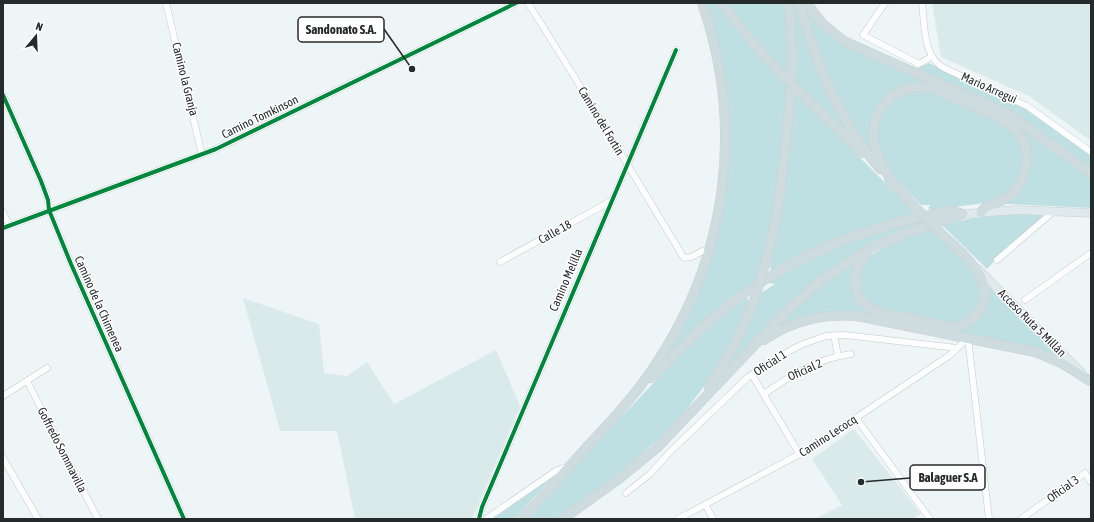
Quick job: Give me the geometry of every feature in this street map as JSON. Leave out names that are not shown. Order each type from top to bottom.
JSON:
[{"type":"highway","points":[[625,405],[648,376],[673,337],[696,289],[709,253],[723,188],[726,138],[725,112],[716,54],[702,3]]},
{"type":"highway","points":[[722,3],[751,41],[784,77],[893,183]]},
{"type":"highway","points":[[690,412],[705,394],[735,344],[754,301],[770,250],[779,202],[791,94],[792,46],[788,3]]},
{"type":"highway","points":[[799,3],[818,63],[836,104],[863,148],[913,205],[972,263],[983,282],[985,294],[982,305],[977,314],[968,322],[956,327],[881,313],[865,304],[857,293],[855,280],[859,264],[871,248]]},
{"type":"highway","points":[[807,3],[822,23],[844,41],[1010,115],[1091,173]]},
{"type":"highway","points":[[893,183],[880,163],[874,142],[874,129],[879,110],[889,98],[905,90],[923,87],[936,90],[1004,120],[1016,130],[1025,146],[1027,154],[1026,169],[1019,186],[1009,196],[999,202],[986,206],[981,212]]},
{"type":"highway","points":[[521,519],[625,405],[717,315],[750,289],[777,272],[838,243],[884,227],[953,211],[963,214]]},
{"type":"highway","points":[[563,519],[634,468],[657,448],[789,309],[809,290],[849,261],[871,248],[912,231],[963,214]]},
{"type":"highway","points":[[750,351],[766,339],[785,329],[815,318],[833,315],[862,317],[1045,355],[1063,364],[1090,382]]},
{"type":"main road","points":[[963,214],[1016,210],[1091,213]]},
{"type":"main road","name":"Acceso Ruta 5 Millán","points":[[972,263],[1090,382]]},
{"type":"street","name":"Camino la Granja","points":[[166,3],[202,155]]},
{"type":"street","name":"Camino Tomkinson","points":[[6,226],[202,155],[516,3]]},
{"type":"street","name":"Camino del Fortin","points":[[528,3],[684,258],[691,257],[703,251],[709,253]]},
{"type":"street","points":[[885,3],[862,35],[919,64],[932,57],[927,45],[922,3]]},
{"type":"street","name":"Camino Melilla","points":[[478,519],[676,50]]},
{"type":"street","name":"Mario Arregui","points":[[932,57],[946,70],[1027,106],[1091,152]]},
{"type":"street","name":"Camino de la Chimenea","points":[[3,95],[42,181],[48,200],[49,210],[71,264],[184,519]]},
{"type":"street","name":"Calle 18","points":[[500,262],[611,201]]},
{"type":"street","points":[[997,260],[1054,211]]},
{"type":"street","points":[[3,212],[6,226]]},
{"type":"street","points":[[1025,300],[1091,253]]},
{"type":"street","points":[[834,335],[838,356]]},
{"type":"street","name":"Oficial 1","points":[[626,493],[650,474],[669,453],[752,375],[791,350],[814,339],[834,335],[856,336],[957,348]]},
{"type":"street","points":[[968,338],[989,519]]},
{"type":"street","name":"Camino Lecocq","points":[[678,519],[706,506],[800,455],[957,348],[968,338]]},
{"type":"street","name":"Oficial 2","points":[[764,394],[801,370],[838,356],[851,354]]},
{"type":"street","points":[[3,396],[46,368]]},
{"type":"street","points":[[752,375],[800,455]]},
{"type":"street","name":"Goffredo Sommavilla","points":[[27,381],[98,519]]},
{"type":"street","points":[[856,418],[930,519]]},
{"type":"street","points":[[3,458],[38,519]]},
{"type":"street","points":[[486,519],[557,470],[569,467]]},
{"type":"street","name":"Oficial 3","points":[[1021,519],[1085,473],[1091,482]]},
{"type":"street","points":[[706,506],[713,519]]},
{"type":"shaded area","points":[[705,3],[717,3],[732,24],[788,85],[775,203],[770,232],[757,280],[714,311],[662,361],[681,328],[698,293],[720,220],[726,183],[729,145],[728,107],[723,68]]},
{"type":"shaded area","points":[[724,3],[784,3],[788,38],[788,71],[784,73]]},
{"type":"shaded area","points":[[792,3],[796,3],[813,56],[871,158],[795,83]]},
{"type":"shaded area","points":[[801,3],[825,28],[1012,119],[1091,177],[1091,208],[1005,204],[1026,178],[1021,132],[922,85],[881,104],[874,157],[840,106]]},
{"type":"shaded area","points":[[932,3],[1091,3],[1091,141],[1029,96],[941,57]]},
{"type":"shaded area","points":[[929,63],[1024,107],[1091,156],[1091,170],[1032,126],[916,69]]},
{"type":"shaded area","points":[[906,91],[933,91],[1007,126],[1020,142],[1023,154],[1023,166],[1013,190],[992,202],[933,210],[928,209],[930,205],[921,205],[893,176],[882,159],[876,133],[882,111]]},
{"type":"shaded area","points":[[795,92],[915,213],[829,241],[771,271],[770,266],[781,216]]},
{"type":"shaded area","points":[[1022,213],[1044,214],[1045,218],[996,259],[987,269],[942,225],[972,218]]},
{"type":"shaded area","points":[[923,219],[926,223],[903,230],[857,251],[815,281],[776,317],[721,374],[752,317],[761,293],[775,284],[769,283],[771,281],[797,265],[851,241]]},
{"type":"shaded area","points":[[930,227],[976,274],[982,295],[972,317],[953,324],[878,309],[871,306],[857,285],[866,257],[912,234]]},
{"type":"shaded area","points":[[858,258],[852,284],[877,313],[969,324],[986,284],[1066,362],[843,312],[773,332],[802,301]]},
{"type":"shaded area","points":[[747,297],[749,302],[734,337],[708,381],[687,409],[661,437],[620,473],[556,519],[525,519],[703,332]]},
{"type":"shaded area","points":[[243,298],[319,324],[324,373],[347,376],[367,362],[394,404],[496,350],[520,406],[472,519],[355,519],[337,431],[280,431]]},
{"type":"shaded area","points":[[854,429],[921,514],[912,519],[815,519],[842,505],[812,459]]},
{"type":"shaded area","points":[[555,475],[514,519],[492,519]]},
{"type":"cycle path","points":[[3,228],[216,149],[516,3]]},
{"type":"cycle path","points":[[479,519],[482,507],[676,50]]},
{"type":"cycle path","points":[[3,95],[41,181],[48,200],[49,210],[71,264],[184,519]]},
{"type":"place","name":"Sandonato S.A.","points":[[412,69]]},
{"type":"place","name":"Balaguer S.A","points":[[861,482]]}]
